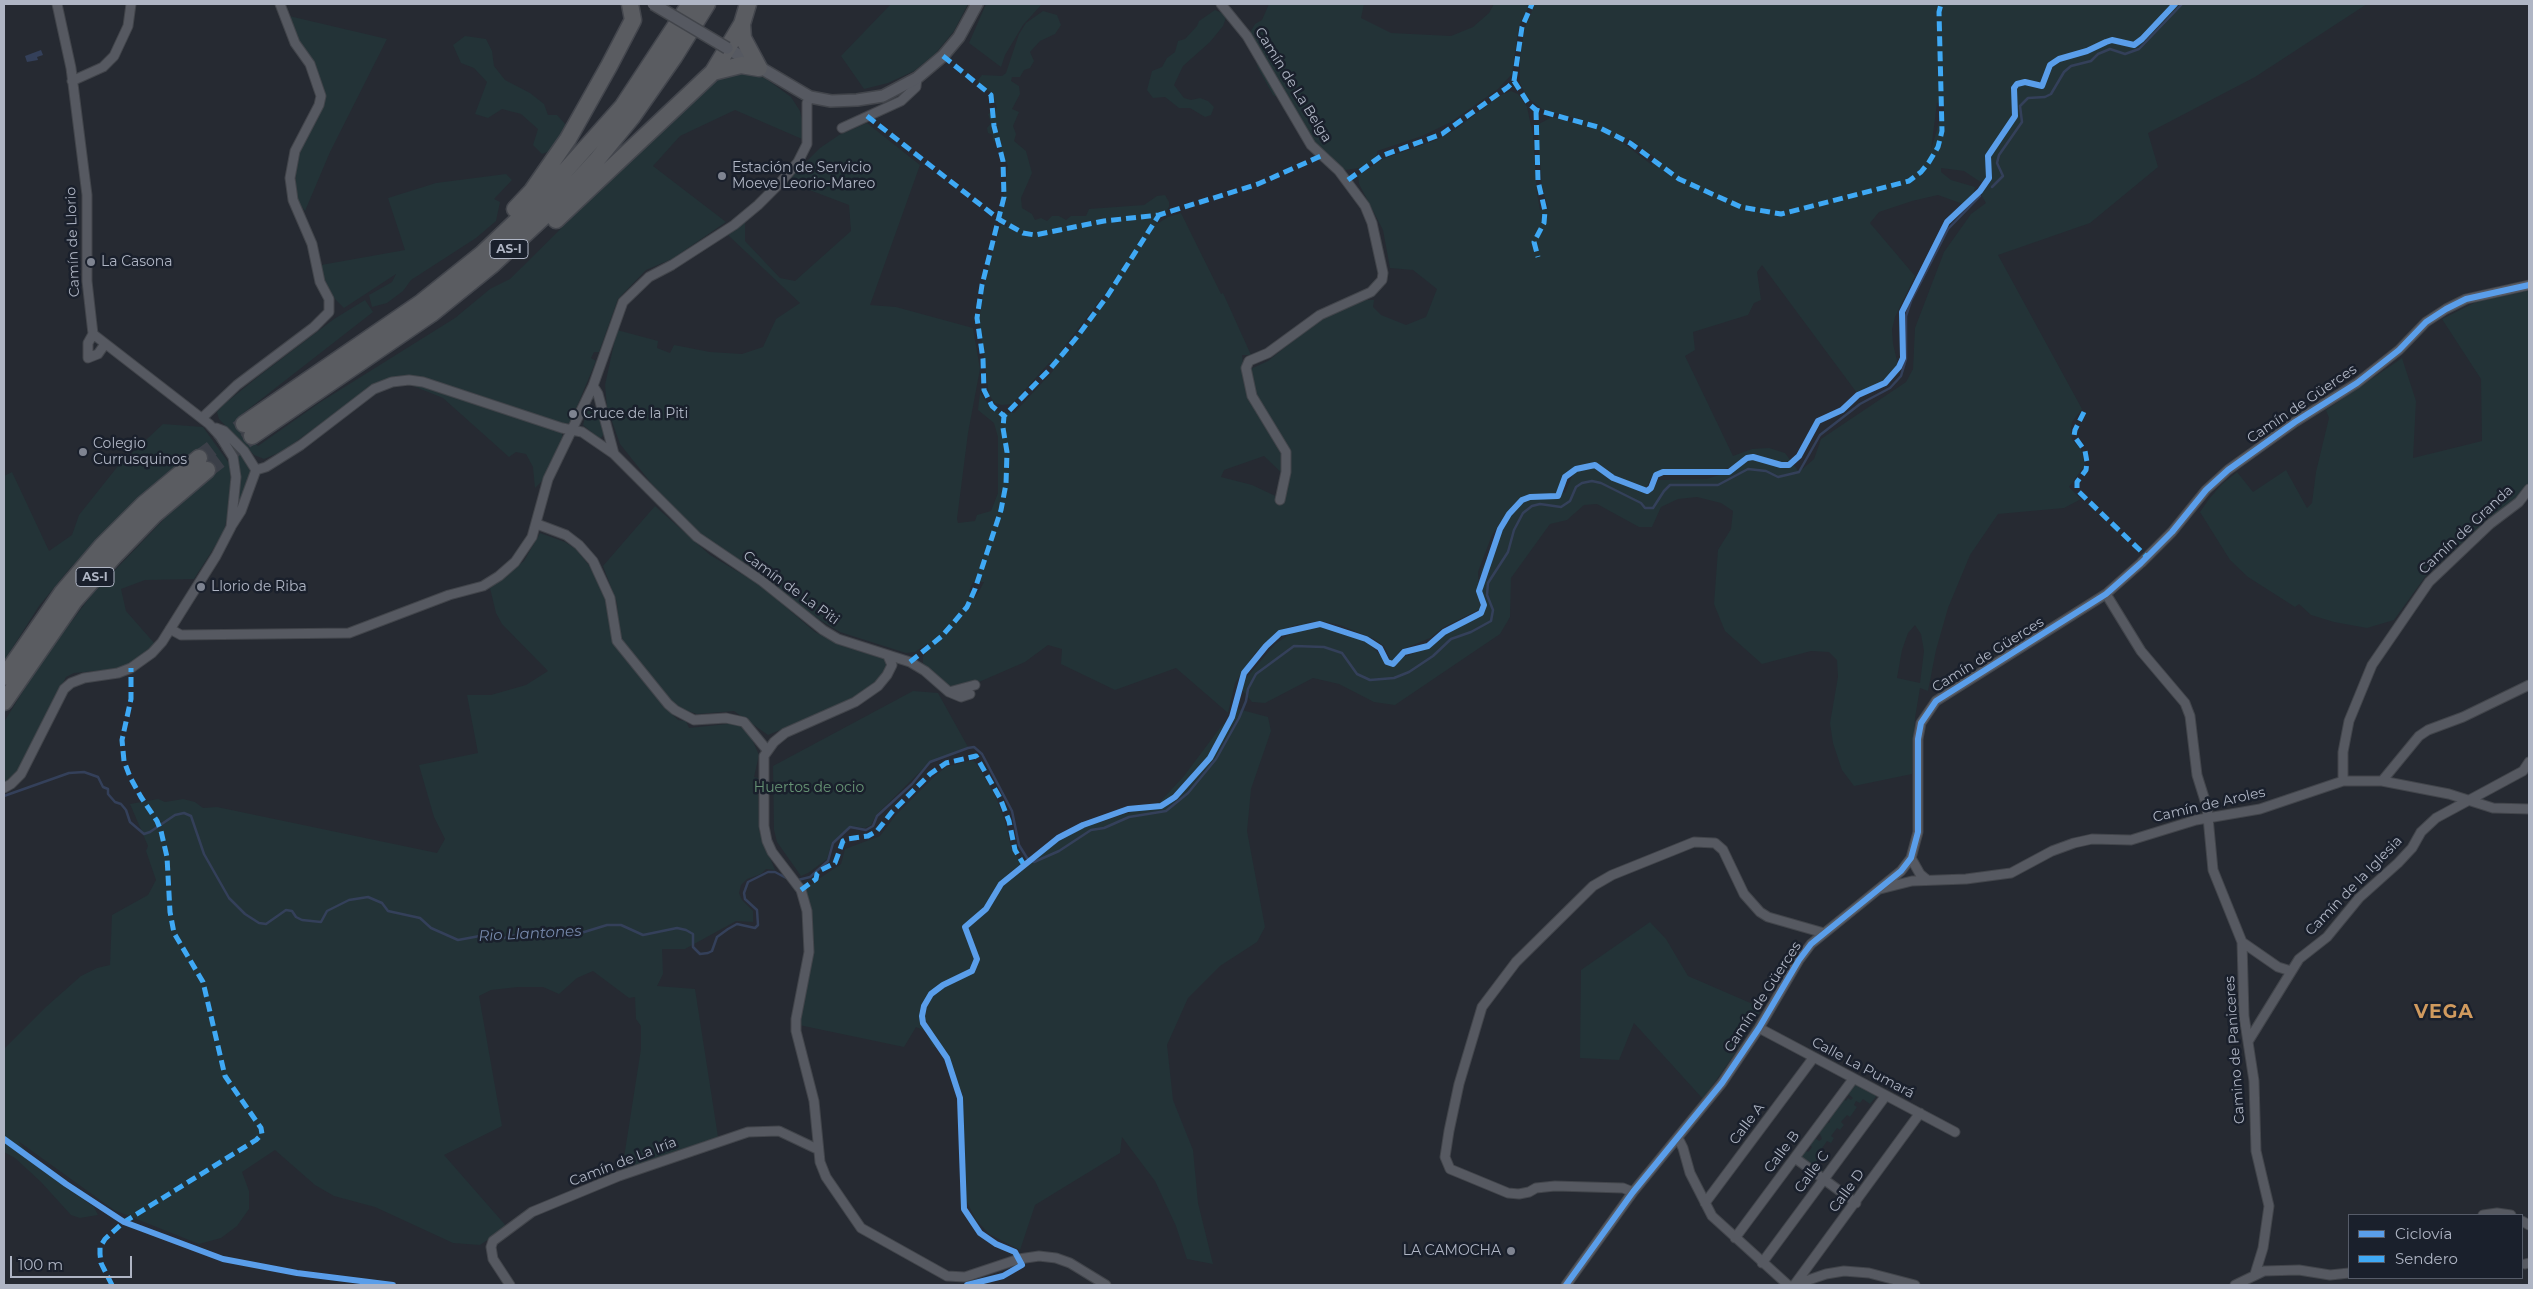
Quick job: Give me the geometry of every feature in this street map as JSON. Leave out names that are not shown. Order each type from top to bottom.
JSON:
[{"type":"highway","points":[[426,308],[532,191],[568,139],[632,12],[644,4]]},
{"type":"highway","name":"AS-I","points":[[426,308],[541,198],[623,106],[690,4]]},
{"type":"highway","name":"AS-I","points":[[248,430],[493,264],[552,209],[596,161],[632,117],[674,58],[708,4]]},
{"type":"highway","points":[[426,308],[496,270],[559,217],[713,72],[742,24],[748,4]]},
{"type":"highway","points":[[742,24],[743,38],[759,68]]},
{"type":"highway","points":[[713,72],[741,65],[759,68]]},
{"type":"highway","name":"AS-I","points":[[4,677],[62,593],[102,546],[144,504],[203,464],[109,561],[74,601],[4,702]]},
{"type":"street","name":"Camín de Llorio","points":[[57,4],[72,82],[87,195],[87,281],[93,334],[88,343],[88,358],[98,354],[105,344]]},
{"type":"street","points":[[72,82],[103,67],[114,56],[128,26],[130,4]]},
{"type":"street","points":[[205,421],[237,385],[314,327],[330,312],[329,299],[320,282],[312,244],[293,200],[290,178],[295,152],[319,106],[321,96],[310,64],[295,43],[280,4]]},
{"type":"street","points":[[653,4],[810,97],[831,101],[883,96],[917,78],[943,56],[959,37],[977,4]]},
{"type":"street","name":"Camín de La Belga","points":[[1221,4],[1248,36],[1311,145],[1339,171],[1365,206],[1372,223],[1383,273],[1382,280],[1371,292],[1320,315],[1268,353],[1249,361],[1246,368],[1252,396],[1286,452],[1286,472],[1280,500]]},
{"type":"street","points":[[842,128],[901,101],[916,87],[917,78]]},
{"type":"street","points":[[170,629],[181,636],[338,635],[357,631],[440,598],[483,586],[500,576],[525,549],[537,524],[548,479],[593,386],[623,302],[649,277],[672,265],[734,224],[758,205],[798,162],[807,144],[807,103],[810,97]]},
{"type":"street","name":"Camín de Güerces","points":[[1566,1285],[1633,1192],[1722,1083],[1759,1028],[1799,960],[1824,932],[1902,871],[1911,858],[1918,832],[1918,739],[1921,723],[1936,701],[2106,594],[2172,532],[2206,490],[2228,470],[2295,422],[2357,383],[2399,350],[2426,322],[2446,308],[2466,299],[2529,285]]},
{"type":"street","points":[[93,334],[205,421],[220,436],[233,458],[236,477],[231,527]]},
{"type":"street","name":"Camín de La Piti","points":[[256,470],[266,467],[301,445],[374,390],[392,382],[409,380],[423,382],[562,428],[573,429],[582,432],[614,454],[627,469],[709,547],[762,581],[822,630],[838,639],[910,662],[925,671],[949,692]]},
{"type":"street","name":"Camín de La Piti","points":[[593,386],[598,394],[614,454]]},
{"type":"street","points":[[4,788],[21,774],[64,689],[71,682],[118,673],[131,668],[152,653],[170,629],[216,556],[241,511],[256,470],[244,451],[224,432],[205,421]]},
{"type":"street","name":"Camín de Granda","points":[[2343,781],[2342,752],[2349,721],[2372,665],[2429,582],[2490,524],[2519,502],[2529,489]]},
{"type":"street","points":[[537,524],[566,535],[579,545],[593,561],[610,598],[616,640],[668,704],[694,720],[735,718],[744,722],[767,750]]},
{"type":"street","name":"Camino de Paniceres","points":[[2106,594],[2141,651],[2185,703],[2190,716],[2193,755],[2207,807],[2214,870],[2242,942],[2244,1016],[2254,1081],[2256,1151],[2268,1206],[2263,1248],[2255,1274]]},
{"type":"street","points":[[888,656],[892,665],[887,675],[866,695],[839,710],[815,718],[785,733],[767,750],[763,771],[764,826],[772,852],[798,885],[806,902],[810,934],[808,966],[796,1019],[796,1031],[814,1101],[817,1149],[826,1176],[861,1228],[954,1281],[1019,1259],[1039,1256],[1056,1258],[1070,1263],[1106,1285]]},
{"type":"street","points":[[949,692],[975,685]]},
{"type":"street","points":[[2382,781],[2420,736],[2428,730],[2463,718],[2529,685]]},
{"type":"street","points":[[949,692],[961,697],[970,694]]},
{"type":"street","name":"Camín de la Iglesia","points":[[2249,1040],[2291,971],[2307,951],[2326,937],[2358,898],[2398,863],[2412,848],[2421,832],[2436,818],[2522,771],[2529,762]]},
{"type":"street","name":"Camín de Aroles","points":[[1880,889],[1912,881],[1966,879],[2011,873],[2052,851],[2092,839],[2131,840],[2207,818],[2260,809],[2343,781],[2382,781],[2470,800],[2493,808],[2529,809]]},
{"type":"street","points":[[1633,1192],[1623,1188],[1556,1186],[1536,1188],[1519,1194],[1508,1193],[1450,1169],[1446,1163],[1449,1131],[1459,1084],[1478,1020],[1482,1007],[1501,980],[1516,962],[1593,886],[1612,875],[1694,842],[1715,843],[1722,850],[1744,894],[1760,912],[1768,917],[1824,932]]},
{"type":"street","points":[[1911,858],[1920,874],[1928,880]]},
{"type":"street","points":[[2242,942],[2278,968],[2291,971]]},
{"type":"street","name":"Calle La Pumará","points":[[1759,1028],[1955,1132]]},
{"type":"street","name":"Calle A","points":[[1705,1203],[1811,1061]]},
{"type":"street","name":"Calle B","points":[[1735,1238],[1851,1082]]},
{"type":"street","name":"Calle C","points":[[1762,1263],[1884,1098]]},
{"type":"street","name":"Calle D","points":[[1792,1285],[1856,1203],[1920,1113]]},
{"type":"street","name":"Camín de La Iría","points":[[510,1285],[493,1259],[491,1247],[493,1241],[532,1212],[619,1176],[748,1132],[779,1131],[817,1149]]},
{"type":"street","points":[[1678,1138],[1690,1173],[1712,1216],[1762,1263],[1792,1285],[1826,1274],[1850,1271],[1869,1273],[1915,1285]]},
{"type":"street","points":[[1795,1158],[1856,1203]]},
{"type":"street","points":[[2490,1214],[2504,1214]]},
{"type":"street","points":[[2235,1285],[2255,1274],[2276,1270],[2299,1270],[2330,1275],[2348,1273]]},
{"type":"green space","points":[[891,4],[968,4],[954,31],[935,54],[914,71],[888,83],[864,89],[841,56]]},
{"type":"green space","points":[[986,4],[1042,4],[1023,25],[1005,55],[1001,67],[969,43]]},
{"type":"green space","points":[[1269,4],[1364,4],[1361,18],[1391,33],[1451,36],[1473,27],[1489,13],[1494,4],[1530,4],[1519,26],[1512,74],[1498,89],[1451,122],[1422,136],[1377,151],[1377,157],[1366,167],[1345,170],[1327,161],[1281,99],[1273,95],[1258,68],[1248,36],[1255,24],[1262,20]]},
{"type":"green space","points":[[1535,4],[2367,4],[2255,77],[2148,133],[2158,167],[2090,223],[1998,255],[2082,409],[2072,422],[2071,429],[2072,440],[2081,449],[2085,465],[2069,487],[2081,499],[2064,508],[1998,514],[1970,555],[1948,608],[1936,650],[1928,691],[1920,688],[1915,718],[1912,774],[1854,786],[1842,770],[1833,743],[1830,723],[1838,677],[1837,660],[1829,652],[1811,651],[1762,664],[1725,631],[1714,604],[1718,550],[1731,529],[1733,511],[1721,503],[1697,497],[1678,499],[1661,507],[1652,527],[1639,527],[1597,504],[1584,505],[1567,520],[1550,524],[1511,578],[1510,617],[1500,634],[1395,705],[1374,702],[1339,684],[1313,678],[1265,703],[1252,702],[1242,690],[1242,683],[1275,644],[1292,633],[1300,624],[1278,631],[1256,652],[1235,683],[1228,713],[1176,668],[1115,690],[1061,664],[1062,649],[1048,645],[1025,662],[972,685],[955,688],[944,684],[923,663],[923,657],[929,648],[928,643],[915,652],[906,653],[840,632],[808,613],[764,579],[762,575],[699,533],[651,483],[620,444],[607,407],[605,385],[617,330],[658,341],[657,348],[670,353],[674,345],[710,352],[742,354],[763,347],[776,319],[800,303],[728,235],[745,221],[745,241],[780,278],[795,281],[851,231],[849,205],[799,186],[785,187],[796,172],[820,148],[839,135],[867,123],[920,165],[870,305],[896,307],[973,328],[980,369],[968,433],[958,523],[975,521],[977,515],[991,511],[998,493],[998,437],[994,423],[978,410],[980,393],[992,409],[1002,413],[1014,413],[1053,371],[1054,367],[1049,363],[1012,404],[1002,405],[995,403],[989,395],[979,322],[985,277],[1001,224],[1007,227],[1007,223],[998,220],[997,215],[1001,209],[1000,200],[1003,197],[1008,166],[1000,149],[1002,146],[1000,142],[993,141],[993,135],[988,133],[987,128],[991,123],[988,114],[997,108],[994,99],[990,92],[979,88],[978,80],[982,75],[1002,76],[1006,73],[1019,34],[1026,23],[1043,11],[1057,15],[1061,25],[1055,34],[1040,41],[1030,52],[1034,61],[1030,68],[1024,70],[1020,77],[1012,77],[1011,81],[1019,86],[1020,94],[1012,109],[1019,112],[1013,126],[1016,134],[1014,141],[1026,151],[1032,173],[1021,198],[1022,208],[1032,214],[1035,220],[1041,218],[1047,221],[1052,216],[1059,216],[1066,220],[1071,216],[1086,216],[1089,209],[1144,205],[1157,196],[1165,195],[1169,202],[1169,207],[1166,212],[1155,216],[1157,224],[1168,217],[1181,213],[1221,294],[1223,293],[1251,355],[1242,355],[1244,372],[1268,361],[1313,325],[1342,308],[1366,300],[1374,300],[1373,307],[1381,315],[1406,325],[1426,317],[1437,289],[1413,270],[1390,268],[1383,230],[1359,184],[1358,175],[1383,159],[1436,140],[1456,129],[1501,95],[1511,91],[1518,94],[1527,107],[1533,135],[1540,210],[1548,208],[1542,187],[1537,125],[1552,117],[1580,124],[1584,121],[1542,109],[1527,97],[1520,83],[1520,57],[1525,27]],"holes":[[[1944,102],[1944,121],[1940,119],[1931,150],[1937,103]],[[1628,138],[1654,157],[1652,165],[1623,143]],[[1941,168],[1964,171],[1982,183],[1978,189],[1986,203],[1971,214],[1944,252],[1915,328],[1913,369],[1906,382],[1821,439],[1814,459],[1799,472],[1785,453],[1769,448],[1752,449],[1733,456],[1685,356],[1695,350],[1693,332],[1748,315],[1754,303],[1761,300],[1757,272],[1762,265],[1857,393],[1884,381],[1898,365],[1892,329],[1895,317],[1915,276],[1870,223],[1879,212],[1912,201],[1938,195],[1963,204],[1973,196],[1975,187],[1951,180],[1941,172]],[[1104,295],[1108,297],[1074,338],[1070,351],[1063,348]],[[1264,456],[1289,480],[1284,500],[1252,485],[1221,477],[1224,470]],[[1576,467],[1565,493],[1558,490],[1565,473]],[[1732,467],[1731,471],[1707,479],[1658,480],[1652,491],[1638,490],[1635,485],[1646,488],[1653,475],[1663,471],[1713,472]],[[1506,514],[1498,528],[1492,549],[1480,572],[1483,597],[1481,610],[1429,646],[1408,656],[1396,657],[1401,650],[1430,638],[1444,627],[1480,609],[1478,572],[1492,535]],[[973,582],[984,582],[976,597],[969,592]],[[1321,621],[1340,625],[1374,639],[1384,646],[1390,658],[1384,659],[1359,634],[1339,627],[1304,623]],[[1915,625],[1921,634],[1924,651],[1920,683],[1897,678],[1902,650],[1908,633]]]},
{"type":"green space","points":[[1215,10],[1227,15],[1223,26],[1210,42],[1183,66],[1174,85],[1184,98],[1191,100],[1200,98],[1208,101],[1214,107],[1211,115],[1205,117],[1190,108],[1179,108],[1165,97],[1153,98],[1147,90],[1152,71],[1162,67],[1167,58],[1175,52],[1178,41],[1185,39],[1199,21]]},
{"type":"green space","points":[[289,16],[387,39],[330,152],[305,211],[297,200],[295,189],[297,156],[325,100],[314,68],[297,42]]},
{"type":"green space","points":[[465,36],[486,39],[492,51],[494,66],[505,80],[530,93],[544,104],[548,115],[557,115],[567,126],[550,151],[542,154],[533,145],[538,129],[521,114],[502,109],[488,118],[475,114],[487,82],[474,68],[461,63],[453,45]]},
{"type":"green space","points":[[726,71],[752,74],[765,78],[791,97],[800,111],[804,129],[802,139],[735,110],[680,136],[653,166],[726,222],[672,259],[646,270],[618,299],[599,352],[594,352],[591,358],[596,361],[570,423],[563,424],[417,376],[407,376],[378,382],[283,451],[264,459],[254,455],[219,419],[217,412],[223,405],[334,319],[365,300],[373,312],[237,418],[240,425],[247,430],[248,437],[258,446],[319,403],[455,318],[490,289],[510,279],[636,154]]},
{"type":"green space","points":[[506,174],[512,180],[494,199],[500,202],[496,221],[476,238],[411,280],[403,291],[387,303],[372,307],[369,295],[392,282],[396,274],[344,308],[335,299],[324,279],[321,265],[405,250],[388,198],[436,183]]},
{"type":"green space","points":[[2529,290],[2529,482],[2516,500],[2486,521],[2425,577],[2394,620],[2367,628],[2334,622],[2311,615],[2299,604],[2295,607],[2248,577],[2230,560],[2200,512],[2209,499],[2222,484],[2237,472],[2253,492],[2286,470],[2307,508],[2312,503],[2316,472],[2329,418],[2326,410],[2402,358],[2416,401],[2413,458],[2482,441],[2481,379],[2442,319],[2484,298]]},
{"type":"green space","points":[[406,383],[455,394],[562,433],[563,439],[542,481],[535,488],[533,467],[526,454],[516,452],[509,457],[443,398]]},
{"type":"green space","points":[[593,409],[598,413],[604,434],[600,439],[583,425],[587,411]]},
{"type":"green space","points":[[163,424],[203,427],[231,466],[229,506],[224,532],[194,579],[145,580],[121,589],[126,611],[155,644],[132,663],[117,669],[74,673],[66,677],[22,767],[4,783],[4,722],[41,662],[93,593],[166,517],[212,477],[195,452],[192,452],[71,567],[39,606],[4,661],[4,476],[12,472],[49,551],[72,535],[79,515],[118,466]]},
{"type":"green space","points":[[230,444],[238,449],[250,467],[250,478],[236,512],[239,467]]},
{"type":"green space","points":[[655,506],[710,555],[760,585],[815,632],[842,646],[884,659],[887,665],[881,676],[864,691],[833,708],[768,735],[734,711],[697,714],[678,708],[624,644],[619,631],[617,603],[603,566]]},
{"type":"green space","points":[[540,533],[565,542],[576,549],[588,564],[603,586],[613,643],[673,715],[678,720],[686,721],[689,728],[737,723],[751,737],[759,755],[754,777],[758,778],[759,830],[775,870],[766,869],[761,874],[747,879],[741,885],[739,893],[742,900],[753,911],[753,922],[736,921],[685,949],[662,949],[663,974],[657,986],[695,989],[718,1137],[622,1170],[641,1049],[641,1026],[636,1019],[635,997],[629,998],[593,971],[577,978],[559,994],[543,987],[518,987],[491,990],[479,996],[502,1126],[444,1155],[507,1227],[480,1245],[453,1243],[375,1207],[334,1196],[315,1185],[275,1150],[242,1172],[249,1191],[249,1209],[237,1226],[221,1238],[199,1244],[114,1210],[18,1141],[40,1169],[94,1207],[98,1215],[80,1218],[71,1215],[41,1182],[15,1158],[4,1152],[4,1049],[47,1006],[81,976],[97,968],[110,965],[112,915],[148,895],[156,880],[146,851],[148,846],[130,804],[158,799],[165,802],[183,799],[195,802],[203,808],[217,807],[437,853],[445,839],[434,817],[419,765],[478,753],[467,695],[491,695],[526,685],[548,671],[502,624],[496,613],[490,588],[524,561]]},
{"type":"green space","name":"Huertos de ocio","points":[[913,691],[938,693],[968,747],[930,762],[876,815],[871,825],[865,828],[850,826],[832,842],[827,859],[801,876],[777,842],[774,830],[773,766]]},
{"type":"green space","points":[[1238,709],[1268,717],[1271,731],[1251,789],[1247,831],[1265,927],[1257,942],[1220,966],[1188,998],[1167,1045],[1173,1100],[1193,1150],[1198,1203],[1213,1264],[1187,1259],[1176,1226],[1155,1181],[1122,1137],[1120,1153],[1035,1205],[1020,1250],[989,1234],[976,1220],[964,1196],[963,1096],[946,1050],[933,1047],[925,1031],[916,1027],[904,1047],[799,1025],[791,1021],[807,951],[806,920],[799,895],[805,888],[841,864],[845,849],[880,836],[895,816],[946,767],[968,761],[974,761],[978,766],[995,795],[1005,821],[1011,847],[1025,868],[1056,843],[1082,828],[1159,803],[1184,776],[1220,728]]},
{"type":"green space","points":[[1650,922],[1666,939],[1688,976],[1762,1008],[1734,1055],[1703,1099],[1634,1023],[1619,1060],[1580,1058],[1581,970]]},
{"type":"green space","points":[[1856,1081],[1879,1093],[1870,1104],[1863,1099],[1860,1103],[1856,1101],[1854,1105],[1857,1107],[1850,1117],[1847,1115],[1841,1122],[1844,1125],[1840,1130],[1837,1128],[1831,1136],[1834,1138],[1831,1143],[1827,1141],[1816,1157],[1818,1159],[1815,1164],[1823,1170],[1821,1172],[1801,1156],[1805,1150],[1808,1152],[1810,1150],[1812,1147],[1809,1144],[1814,1137],[1819,1141],[1822,1139],[1820,1134],[1816,1135],[1826,1121],[1829,1123],[1828,1119],[1843,1098],[1846,1101],[1848,1098],[1851,1100],[1853,1098],[1847,1093]]},
{"type":"water","points":[[41,50],[43,55],[37,57],[38,60],[27,62],[25,56]]},
{"type":"waterway","name":"Rio Llantones","points":[[1992,187],[2003,176],[1997,163],[1999,155],[2022,122],[2020,106],[2028,98],[2045,97],[2051,94],[2064,72],[2071,66],[2091,61],[2098,54],[2110,49],[2125,54],[2139,49],[2182,4]]},
{"type":"waterway","name":"Rio Llantones","points":[[798,880],[810,877],[828,861],[833,843],[850,827],[866,830],[873,826],[877,816],[912,784],[930,762],[968,748],[974,747],[982,754],[1012,811],[1019,845],[1027,858],[1034,862],[1059,851],[1091,830],[1104,828],[1129,817],[1166,811],[1188,793],[1216,759],[1239,718],[1246,701],[1248,689],[1256,674],[1294,646],[1324,647],[1342,653],[1357,674],[1370,680],[1394,678],[1409,672],[1433,656],[1451,639],[1471,632],[1491,621],[1493,610],[1487,595],[1488,583],[1508,552],[1514,530],[1523,513],[1532,506],[1540,504],[1561,507],[1570,501],[1576,487],[1582,483],[1592,481],[1601,483],[1641,503],[1645,508],[1653,508],[1670,485],[1718,485],[1748,469],[1766,471],[1778,477],[1799,472],[1820,435],[1860,404],[1890,388],[1901,376],[1906,359],[1906,316],[1911,301],[1948,229],[1980,196]]},
{"type":"waterway","name":"Rio Llantones","points":[[4,796],[69,773],[84,772],[98,777],[103,787],[108,789],[108,794],[126,810],[130,822],[144,834],[175,815],[184,813],[191,816],[204,854],[229,898],[245,914],[259,923],[266,924],[286,910],[292,911],[296,917],[302,920],[321,922],[327,911],[349,900],[368,897],[382,903],[388,911],[420,918],[431,928],[458,940],[496,933],[504,938],[524,933],[581,933],[607,925],[621,925],[643,935],[677,928],[693,934],[693,947],[700,954],[712,951],[717,937],[737,924],[755,928],[758,925],[757,910],[745,899],[744,893],[748,882],[768,872],[775,872],[790,880]]},
{"type":"tunnel","points":[[199,458],[244,424]]},
{"type":"tunnel","points":[[207,470],[252,436]]},
{"type":"marked path","points":[[1348,180],[1381,156],[1442,134],[1508,87],[1514,81],[1522,27],[1532,4]]},
{"type":"marked path","points":[[1514,81],[1528,103],[1536,110],[1598,127],[1630,143],[1679,179],[1741,207],[1781,214],[1909,181],[1921,172],[1929,162],[1938,147],[1942,131],[1939,12],[1941,4]]},
{"type":"marked path","points":[[943,56],[991,95],[994,126],[1003,161],[1004,197],[982,285],[977,318],[983,359],[984,390],[992,406],[1004,416]]},
{"type":"marked path","points":[[1536,110],[1538,181],[1545,211],[1544,223],[1534,242],[1538,257]]},
{"type":"marked path","points":[[867,116],[1000,220],[1023,233],[1035,235],[1104,221],[1159,215],[1258,184],[1321,156]]},
{"type":"marked path","points":[[910,662],[942,636],[967,607],[975,589],[1001,510],[1006,484],[1007,452],[1003,428],[1004,416],[1050,369],[1077,337],[1108,295],[1159,215]]},
{"type":"marked path","points":[[2084,412],[2074,436],[2085,451],[2087,462],[2086,470],[2077,482],[2077,490],[2147,557]]},
{"type":"marked path","points":[[112,1285],[101,1263],[100,1247],[105,1239],[124,1222],[256,1140],[262,1134],[261,1128],[225,1076],[203,982],[174,933],[170,912],[167,857],[161,831],[157,821],[130,777],[124,761],[122,740],[131,699],[131,668]]},
{"type":"marked path","points":[[801,890],[816,879],[817,874],[821,870],[835,863],[843,841],[868,836],[877,831],[892,812],[930,774],[946,763],[976,756],[1000,798],[1009,821],[1015,850],[1024,865]]},
{"type":"cycle path","points":[[967,1285],[1003,1276],[1022,1265],[1015,1252],[996,1244],[980,1233],[964,1209],[960,1098],[947,1058],[923,1023],[922,1016],[924,1006],[931,994],[943,985],[972,971],[977,959],[965,927],[986,909],[1001,884],[1058,838],[1083,825],[1128,809],[1161,806],[1175,797],[1210,758],[1232,717],[1244,673],[1266,646],[1280,633],[1320,624],[1366,639],[1380,648],[1387,662],[1393,664],[1404,652],[1428,646],[1444,632],[1481,613],[1484,605],[1479,591],[1500,529],[1509,514],[1522,500],[1530,497],[1558,496],[1565,477],[1576,469],[1595,465],[1613,478],[1647,491],[1651,488],[1656,475],[1663,472],[1729,472],[1747,458],[1753,457],[1781,465],[1789,465],[1799,456],[1818,421],[1842,410],[1858,395],[1885,383],[1899,367],[1903,358],[1902,312],[1947,222],[1980,191],[1989,178],[1988,156],[2015,116],[2014,88],[2017,84],[2025,82],[2042,86],[2050,65],[2059,59],[2087,51],[2106,42],[2112,40],[2134,45],[2175,4]]},
{"type":"cycle path","points":[[1566,1285],[1633,1192],[1722,1083],[1759,1028],[1799,960],[1811,944],[1901,871],[1911,858],[1918,832],[1918,739],[1921,723],[1936,701],[2106,594],[2172,532],[2206,490],[2228,470],[2295,422],[2357,383],[2399,350],[2426,322],[2466,299],[2529,285]]},
{"type":"cycle path","points":[[4,1139],[66,1184],[124,1222],[223,1259],[297,1273],[393,1285]]},
{"type":"place","name":"Estación de Servicio Moeve Leorio-Mareo","points":[[722,176]]},
{"type":"place","name":"La Casona","points":[[91,262]]},
{"type":"place","name":"Cruce de la Piti","points":[[573,414]]},
{"type":"place","name":"Colegio Currusquinos","points":[[83,452]]},
{"type":"place","name":"Llorio de Riba","points":[[201,587]]},
{"type":"place","name":"LA CAMOCHA","points":[[1511,1251]]},
{"type":"district","name":"VEGA","points":[[2444,1012]]}]
